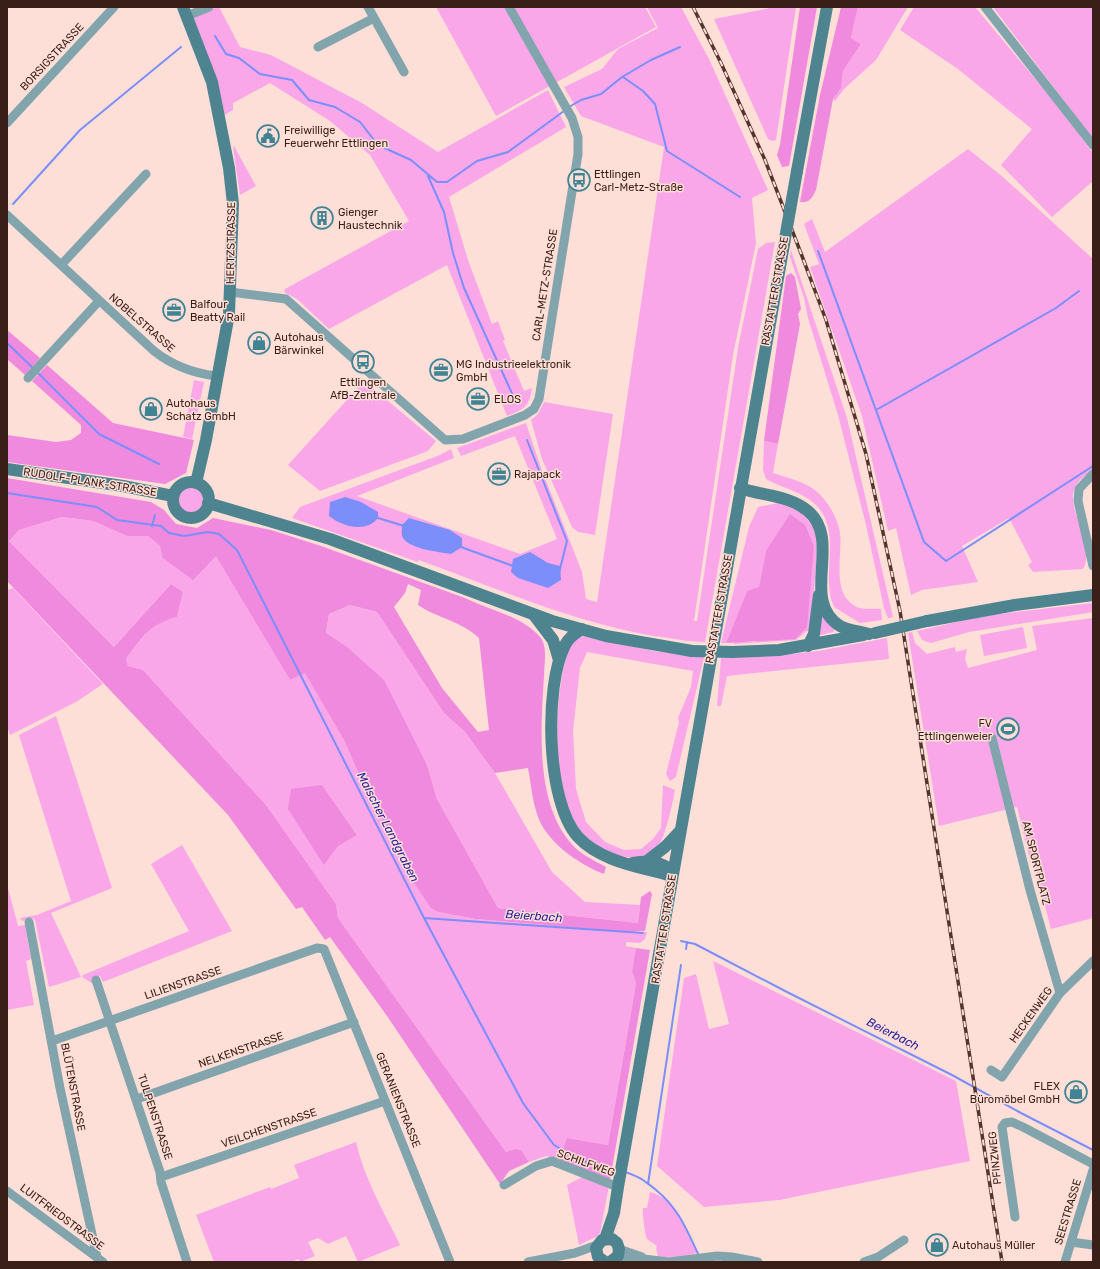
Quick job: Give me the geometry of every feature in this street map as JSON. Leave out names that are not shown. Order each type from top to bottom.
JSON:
[{"type":"main road","name":"RASTATTER STRASSE","points":[[607,1253],[740,488],[827,7]]},
{"type":"main road","name":"HERTZSTRASSE","points":[[185,11],[212,82],[229,168],[233,220],[229,314],[216,376],[206,440],[196,483]]},
{"type":"main road","name":"RUDOLF-PLANK-STRASSE","points":[[7,469],[123,486],[173,496]]},
{"type":"main road","points":[[184,483],[196,483],[204,488],[207,493],[208,503],[206,508],[198,516],[187,517],[182,515],[174,507],[173,496],[175,490],[184,483]]},
{"type":"main road","points":[[740,488],[754,493],[788,499],[796,503],[814,518],[821,532],[823,553],[821,587],[817,603],[814,634],[808,646]]},
{"type":"main road","points":[[208,503],[330,539],[534,615],[582,629],[643,643],[692,650],[732,652],[779,650],[808,646],[927,621],[1015,605],[1091,595]]},
{"type":"main road","points":[[821,587],[825,611],[835,622],[846,629],[872,633]]},
{"type":"main road","points":[[534,615],[553,640],[559,660]]},
{"type":"main road","points":[[582,629],[573,634],[559,660],[552,726],[555,784],[561,807],[568,823],[578,837],[593,850],[605,856],[630,864],[673,873]]},
{"type":"main road","points":[[630,864],[647,860],[661,851],[680,831]]},
{"type":"main road","points":[[647,860],[664,864],[673,873]]},
{"type":"street","name":"BORSIGSTRASSE","points":[[7,123],[114,7]]},
{"type":"street","points":[[185,11],[209,7]]},
{"type":"street","points":[[368,7],[404,72]]},
{"type":"street","name":"CARL-METZ-STRASSE","points":[[230,292],[286,299],[446,440],[463,439],[525,415],[534,409],[539,399],[578,154],[577,131],[570,115],[509,7]]},
{"type":"street","points":[[985,7],[1093,144]]},
{"type":"street","points":[[318,47],[374,18]]},
{"type":"street","points":[[61,265],[146,174]]},
{"type":"street","name":"NOBELSTRASSE","points":[[7,215],[99,301],[163,358],[190,371],[216,376]]},
{"type":"street","name":"NOBELSTRASSE","points":[[28,378],[99,301]]},
{"type":"street","points":[[1093,474],[1079,489],[1078,501],[1093,566]]},
{"type":"street","name":"AM SPORTPLATZ","points":[[992,738],[1032,898],[1060,993]]},
{"type":"street","name":"BLÜTENSTRASSE","points":[[29,922],[52,1041],[100,1260]]},
{"type":"street","name":"LILIENSTRASSE","points":[[52,1041],[322,948]]},
{"type":"street","name":"GERANIENSTRASSE","points":[[322,948],[326,953],[450,1262]]},
{"type":"street","name":"HECKENWEG","points":[[991,1070],[1002,1077],[1060,993],[1093,961]]},
{"type":"street","name":"TULPENSTRASSE","points":[[96,980],[137,1099],[161,1177],[160,1182],[187,1262]]},
{"type":"street","name":"NELKENSTRASSE","points":[[137,1099],[354,1022]]},
{"type":"street","name":"VEILCHENSTRASSE","points":[[161,1177],[385,1101]]},
{"type":"street","name":"PFINZWEG","points":[[1015,1217],[1002,1134],[1002,1127],[1005,1123],[1012,1122],[1018,1124],[1093,1164]]},
{"type":"street","name":"SCHILFWEG","points":[[504,1184],[536,1166],[552,1161],[620,1177]]},
{"type":"street","name":"SEESTRASSE","points":[[1066,1262],[1071,1242],[1091,1184],[1093,1170]]},
{"type":"street","name":"LUITFRIEDSTRASSE","points":[[7,1191],[100,1260]]},
{"type":"street","points":[[864,1262],[880,1259],[904,1240]]},
{"type":"street","points":[[1071,1242],[1093,1245]]},
{"type":"street","points":[[528,1262],[575,1253],[607,1253],[643,1258],[653,1261],[669,1262],[694,1260],[707,1257],[732,1257],[758,1262]]},
{"type":"shaded area","points":[[219,7],[240,47],[271,55],[362,103],[438,152],[548,90],[566,127],[449,197],[469,263],[492,324],[498,321],[505,340],[503,341],[524,391],[532,388],[528,403],[522,409],[507,416],[447,265],[329,329],[297,299],[284,292],[285,289],[409,221],[370,155],[330,121],[270,83],[233,103],[233,110],[224,115],[193,17]]},
{"type":"shaded area","points":[[436,7],[645,7],[656,27],[496,116]]},
{"type":"shaded area","points":[[647,7],[681,7],[709,59],[768,190],[752,198],[756,243],[733,355],[694,621],[697,621],[738,348],[758,249],[766,243],[775,242],[705,642],[686,641],[624,630],[564,613],[419,560],[418,562],[292,518],[300,507],[440,455],[451,449],[454,458],[357,496],[520,554],[557,539],[515,436],[461,456],[457,448],[526,423],[541,468],[582,572],[586,599],[597,602],[664,147],[581,116],[564,87],[602,69],[618,49],[658,28]]},
{"type":"shaded area","points":[[775,7],[796,7],[776,140],[772,141],[768,139],[714,19]]},
{"type":"shaded area","points":[[800,7],[817,7],[789,166],[782,167],[777,155],[780,145]]},
{"type":"shaded area","points":[[841,7],[858,7],[851,38],[861,44],[843,71],[841,88],[833,99],[816,190],[806,202],[800,202],[820,95]]},
{"type":"shaded area","points":[[858,7],[908,7],[876,60],[844,89],[835,101],[833,99],[841,87],[843,71],[861,44],[851,38]]},
{"type":"shaded area","points":[[914,7],[975,7],[1058,106],[1093,153],[1093,181],[1052,217],[1001,165],[1032,129],[958,69],[900,30]]},
{"type":"shaded area","points":[[993,7],[1093,7],[1093,139]]},
{"type":"shaded area","points":[[234,146],[256,186],[240,195],[233,147]]},
{"type":"shaded area","points":[[968,149],[1003,177],[1093,259],[1093,470],[1077,484],[1074,490],[1073,498],[1074,508],[1084,540],[1086,560],[1083,569],[1033,572],[1028,565],[1032,562],[1009,518],[962,546],[978,582],[922,590],[911,595],[896,528],[888,531],[862,416],[810,267],[819,264],[804,224],[812,219],[825,252]]},
{"type":"shaded area","points":[[791,250],[847,418],[893,617],[888,618],[884,608],[866,525],[838,415],[808,318],[804,298],[790,257]]},
{"type":"shaded area","points":[[791,273],[795,277],[801,309],[798,314],[800,324],[778,444],[764,441],[786,276]]},
{"type":"shaded area","points":[[7,330],[40,358],[25,375],[7,359]]},
{"type":"shaded area","points":[[47,365],[113,423],[194,440],[186,473],[165,484],[7,462],[7,435],[56,442],[71,440],[81,433],[81,425],[32,381]]},
{"type":"shaded area","points":[[194,380],[204,382],[192,439],[183,437]]},
{"type":"shaded area","points":[[364,381],[436,441],[428,451],[320,491],[288,465]]},
{"type":"shaded area","points":[[544,402],[613,414],[595,535],[578,532],[572,527],[542,459],[531,420],[538,414]]},
{"type":"shaded area","points":[[764,441],[778,444],[773,473],[801,482],[816,491],[828,504],[839,527],[840,574],[843,593],[849,601],[857,607],[881,609],[882,620],[860,623],[834,607],[830,597],[829,535],[823,513],[815,504],[804,496],[766,479],[763,470]]},
{"type":"shaded area","points":[[7,478],[151,502],[164,510],[176,524],[197,528],[213,518],[271,530],[321,546],[465,598],[515,619],[533,630],[540,637],[544,645],[545,656],[542,717],[543,762],[545,784],[550,805],[558,824],[569,841],[581,853],[606,867],[604,874],[573,858],[547,833],[541,824],[535,808],[528,768],[495,773],[465,732],[444,713],[377,612],[350,605],[329,614],[326,633],[347,647],[384,680],[427,765],[437,799],[498,908],[638,923],[641,897],[650,891],[652,894],[645,931],[623,932],[476,919],[438,912],[431,908],[412,880],[393,838],[367,793],[344,740],[305,673],[290,680],[216,556],[193,580],[163,558],[160,546],[148,536],[127,536],[93,521],[62,517],[19,530],[9,541],[114,647],[171,584],[183,592],[177,617],[159,624],[147,632],[126,659],[128,666],[143,670],[266,805],[336,904],[338,918],[506,1152],[516,1149],[522,1151],[529,1162],[509,1171],[500,1184],[387,1016],[330,937],[325,940],[302,907],[296,909],[228,815],[7,581]],"holes":[[[408,584],[421,590],[418,605],[465,628],[479,638],[489,730],[478,732],[442,688],[394,607],[405,593]]]},
{"type":"shaded area","points":[[190,486],[200,490],[204,500],[200,510],[190,514],[180,510],[176,500],[180,490]]},
{"type":"shaded area","points":[[779,503],[802,512],[816,531],[817,553],[811,631],[807,631],[796,640],[734,644],[734,642],[756,642],[766,551],[759,588],[747,591],[726,643],[721,643],[749,527],[758,507]]},
{"type":"shaded area","points":[[790,514],[805,525],[814,546],[807,627],[795,639],[726,643],[747,591],[759,587],[766,551]]},
{"type":"shaded area","points":[[62,517],[93,521],[127,536],[148,536],[160,546],[216,555],[290,680],[305,672],[344,740],[367,793],[393,838],[412,880],[438,912],[476,919],[623,932],[647,932],[645,939],[640,943],[626,942],[626,946],[636,948],[632,971],[636,984],[608,1145],[567,1138],[559,1160],[546,1156],[529,1162],[522,1151],[506,1152],[338,918],[336,904],[266,805],[143,670],[128,666],[126,659],[147,632],[167,620],[177,617],[183,592],[171,584],[114,647],[9,541],[19,530]],"holes":[[[322,785],[357,835],[337,847]]]},
{"type":"shaded area","points":[[13,588],[103,684],[76,702],[10,735],[7,726],[7,590]]},
{"type":"shaded area","points":[[1093,603],[1093,612],[969,632],[931,643],[922,640],[917,631],[983,616]]},
{"type":"shaded area","points":[[350,605],[377,612],[444,713],[465,732],[495,773],[552,872],[585,902],[640,905],[638,923],[498,908],[437,799],[427,765],[326,634],[329,614]]},
{"type":"shaded area","points":[[819,606],[837,627],[833,632],[821,635],[817,633]]},
{"type":"shaded area","name":"FV Ettlingenweier","points":[[1093,618],[1093,918],[1051,929],[1033,860],[1030,860],[1017,807],[939,826],[908,633],[912,632],[915,643],[927,654],[955,647],[956,652],[967,649],[965,659],[968,668],[1037,650],[1032,626]]},
{"type":"shaded area","points":[[1023,627],[1027,648],[984,656],[980,635]]},
{"type":"shaded area","points":[[585,636],[653,651],[704,657],[676,777],[670,781],[666,774],[679,722],[678,718],[691,687],[693,671],[587,652],[580,668],[573,731],[576,789],[586,822],[605,842],[624,850],[641,849],[653,839],[661,828],[663,785],[675,790],[668,822],[659,846],[656,850],[647,855],[627,857],[616,855],[596,846],[580,832],[571,817],[560,789],[557,731],[563,671],[570,642],[577,637]]},
{"type":"shaded area","points":[[887,638],[889,659],[727,676],[721,706],[717,706],[721,658],[773,656],[818,651]]},
{"type":"shaded area","points":[[56,716],[112,888],[51,913],[81,977],[49,987],[35,920],[32,918],[22,921],[20,918],[37,915],[71,901],[19,735]]},
{"type":"shaded area","points":[[322,785],[357,835],[337,847],[324,865],[288,809],[291,789]]},
{"type":"shaded area","points":[[182,845],[232,931],[103,982],[100,976],[91,979],[93,984],[82,977],[83,975],[189,931],[151,864]]},
{"type":"shaded area","points":[[7,888],[18,926],[25,925],[31,959],[26,961],[34,1005],[7,1010]]},
{"type":"shaded area","points":[[636,948],[650,950],[610,1180],[559,1160],[567,1138],[608,1145],[636,984],[632,971]]},
{"type":"shaded area","points":[[713,961],[956,1081],[970,1161],[779,1200],[704,1207],[657,1166],[684,978],[696,974],[709,1029],[729,1024]]},
{"type":"shaded area","points":[[356,1142],[369,1182],[400,1245],[358,1262],[346,1236],[328,1244],[318,1238],[308,1242],[315,1256],[300,1262],[299,1259],[291,1262],[214,1262],[196,1215],[270,1187],[271,1189],[299,1178],[294,1165]]},
{"type":"shaded area","points":[[584,1176],[609,1186],[600,1233],[596,1237],[579,1245],[567,1185]]},
{"type":"shaded area","points":[[650,1192],[667,1201],[674,1209],[697,1253],[679,1258],[658,1257],[657,1246],[647,1239],[645,1233],[643,1208],[647,1208]]},
{"type":"water","points":[[345,497],[361,502],[378,512],[378,518],[367,526],[354,527],[341,523],[329,516],[330,502]]},
{"type":"water","points":[[409,518],[450,530],[462,538],[462,547],[451,554],[412,545],[403,538],[402,534],[402,525]]},
{"type":"water","points":[[530,552],[548,563],[560,566],[561,580],[548,588],[518,578],[511,572],[513,559]]},
{"type":"waterway","points":[[215,36],[226,54],[239,58],[260,74],[292,80],[309,100],[335,107],[360,122],[378,145],[411,160],[437,182],[447,182],[477,161],[508,152],[564,111]]},
{"type":"waterway","points":[[13,204],[80,130],[181,47]]},
{"type":"waterway","points":[[569,107],[581,100],[601,94],[622,77],[651,60],[680,47]]},
{"type":"waterway","points":[[623,77],[643,91],[655,104],[667,151],[740,197]]},
{"type":"waterway","points":[[428,176],[444,212],[453,253],[464,288],[515,400]]},
{"type":"waterway","points":[[818,251],[924,542],[946,561],[1093,466]]},
{"type":"waterway","points":[[876,410],[1056,308],[1079,291]]},
{"type":"waterway","points":[[7,343],[34,369]]},
{"type":"waterway","points":[[37,372],[99,434],[159,464]]},
{"type":"waterway","points":[[527,440],[567,541],[559,573]]},
{"type":"waterway","name":"Malscher Landgraben","points":[[7,493],[97,507],[117,520],[161,526],[169,533],[184,536],[208,532],[219,534],[237,550],[424,918],[523,1103],[554,1145],[576,1158],[603,1169],[617,1171]]},
{"type":"waterway","points":[[152,526],[155,515]]},
{"type":"waterway","points":[[378,518],[404,526]]},
{"type":"waterway","points":[[461,547],[513,566]]},
{"type":"waterway","name":"Beierbach","points":[[424,918],[643,933]]},
{"type":"waterway","name":"Beierbach","points":[[681,941],[695,944],[952,1075],[1093,1150]]},
{"type":"waterway","name":"Beierbach","points":[[686,949],[687,942]]},
{"type":"waterway","points":[[648,1184],[681,965]]},
{"type":"waterway","name":"Malscher Landgraben","points":[[625,1172],[644,1181],[663,1196],[681,1220],[699,1256]]},
{"type":"railway","points":[[693,7],[721,63],[765,160],[826,320],[866,454],[900,611],[1002,1262]]},
{"type":"place","name":"Freiwillige Feuerwehr Ettlingen","points":[[268,136]]},
{"type":"place","name":"Ettlingen Carl-Metz-Straße","points":[[579,180]]},
{"type":"place","name":"Gienger Haustechnik","points":[[322,218]]},
{"type":"place","name":"Balfour Beatty Rail","points":[[174,310]]},
{"type":"place","name":"Autohaus Bärwinkel","points":[[259,343]]},
{"type":"place","name":"Ettlingen AfB-Zentrale","points":[[363,362]]},
{"type":"place","name":"MG Industrieelektronik GmbH","points":[[441,370]]},
{"type":"place","name":"ELOS","points":[[478,399]]},
{"type":"place","name":"Autohaus Schatz GmbH","points":[[151,409]]},
{"type":"place","name":"Rajapack","points":[[499,474]]},
{"type":"place","name":"FV Ettlingenweier","points":[[1008,729]]},
{"type":"place","name":"FLEX Büromöbel GmbH","points":[[1076,1092]]},
{"type":"place","name":"Autohaus Müller","points":[[937,1245]]}]
